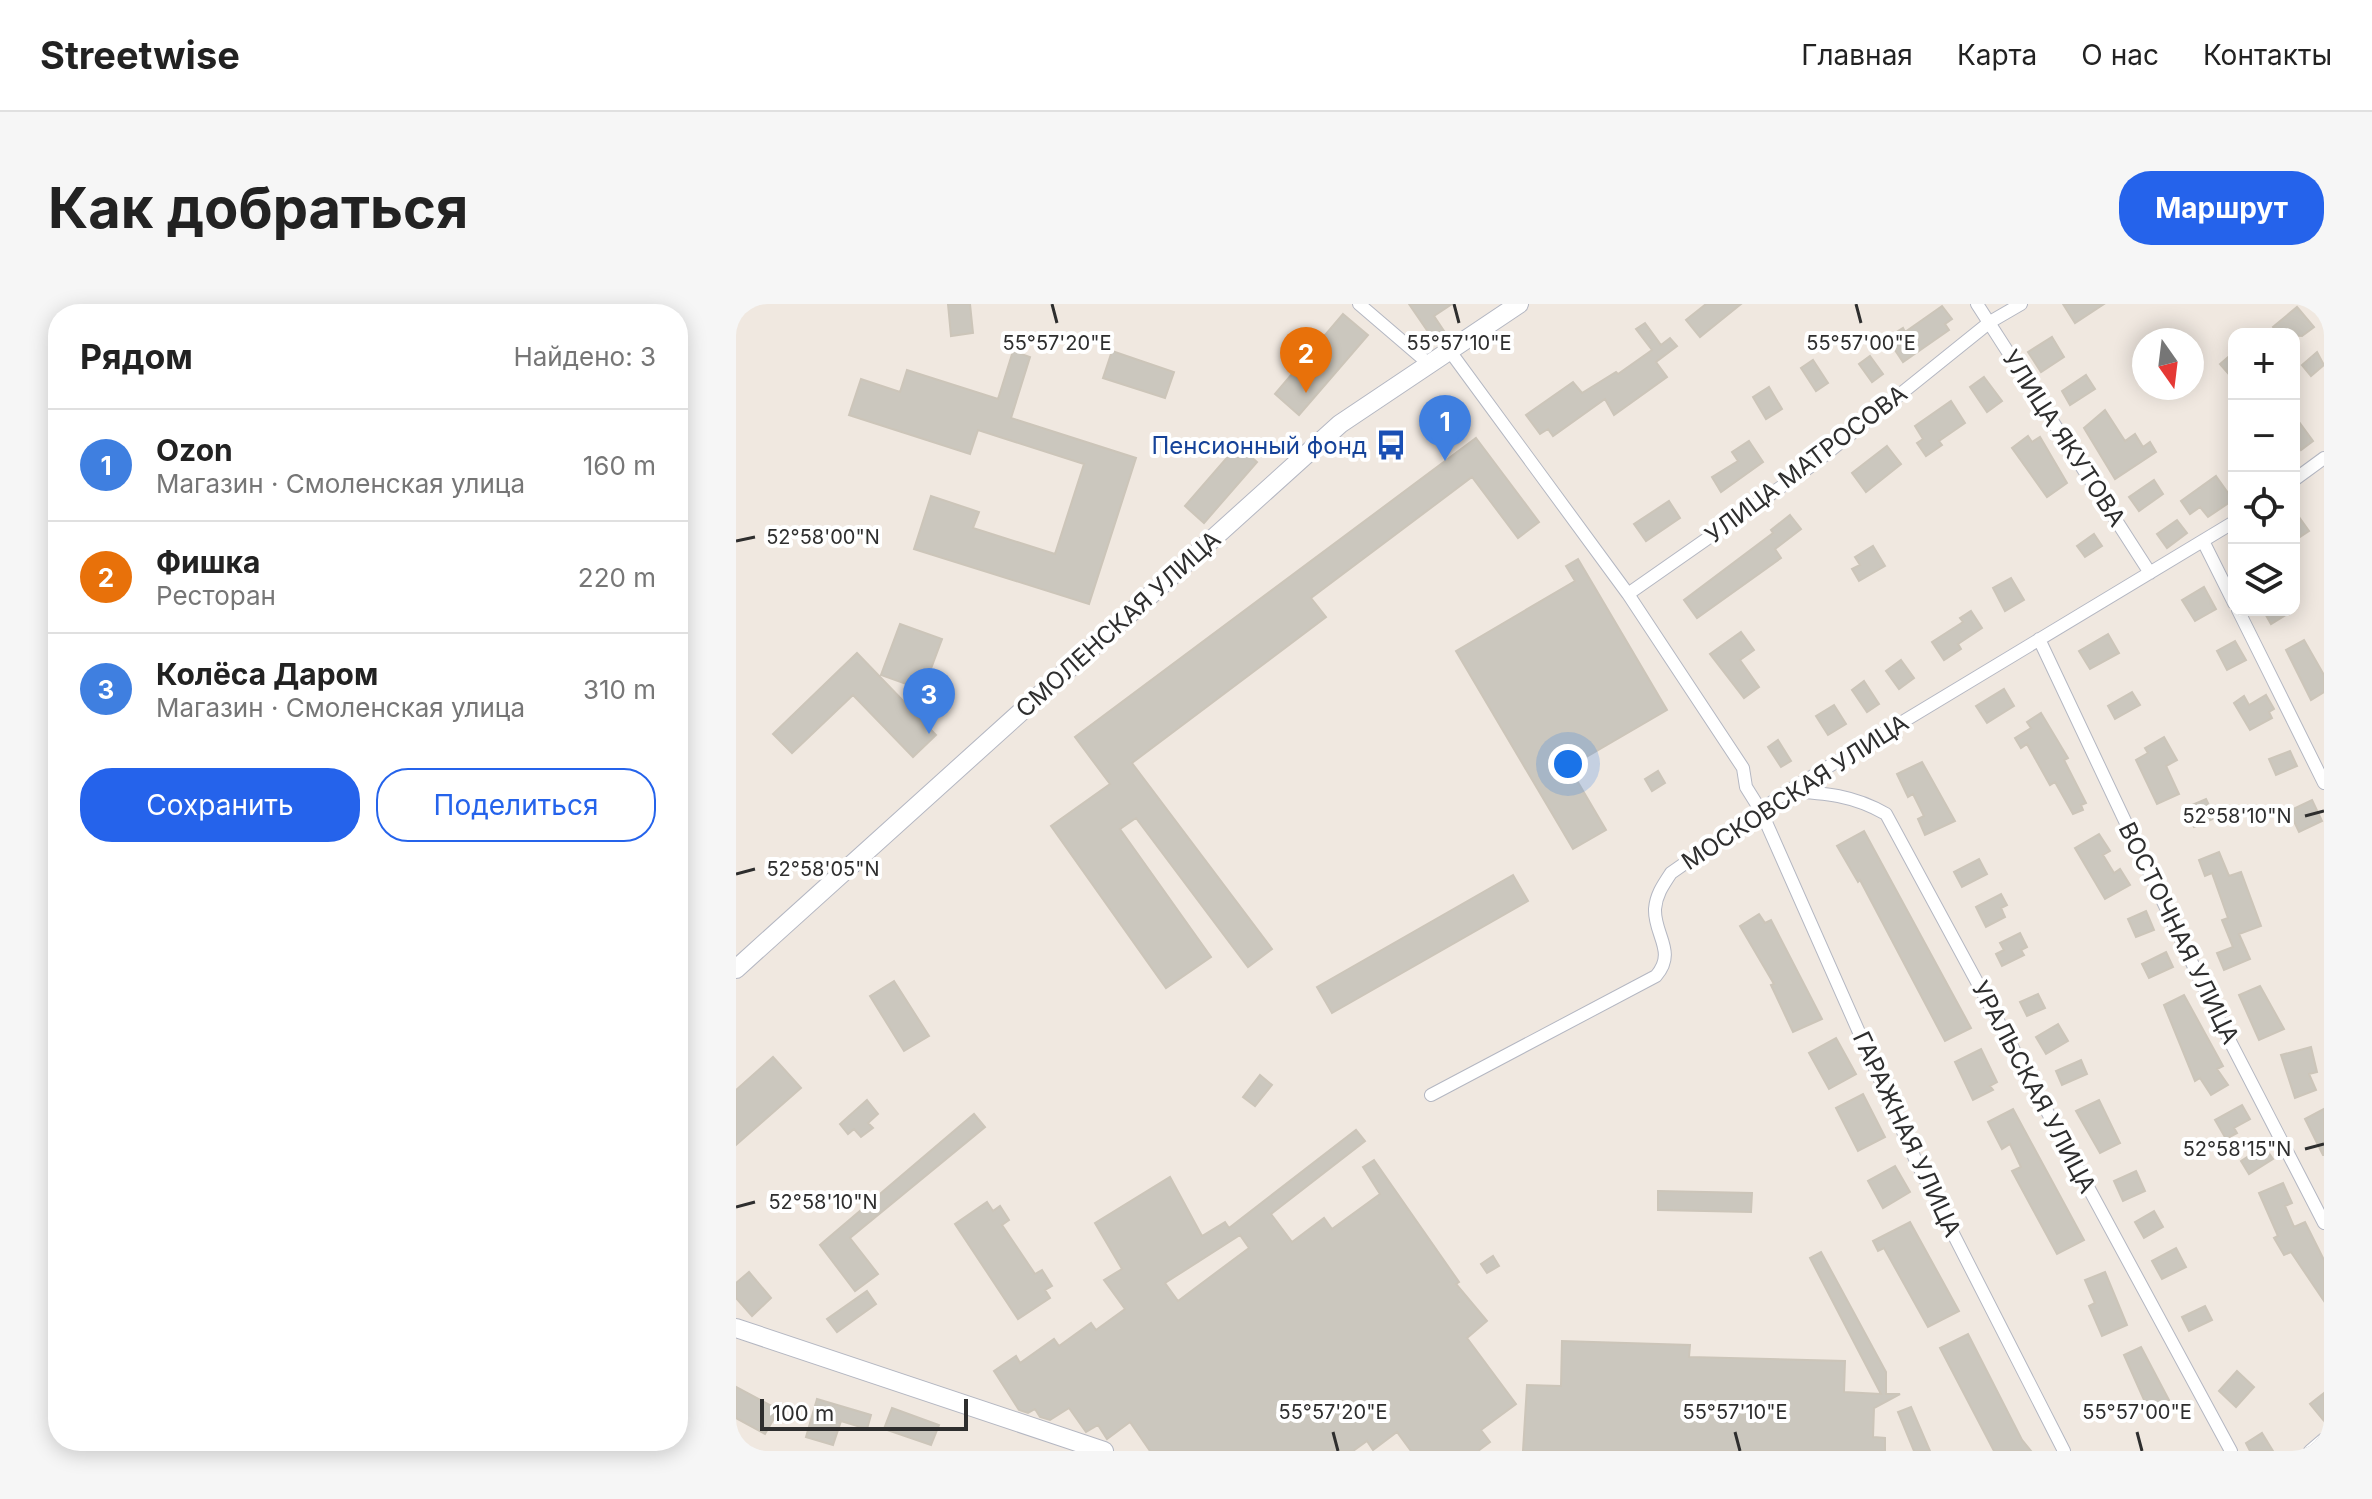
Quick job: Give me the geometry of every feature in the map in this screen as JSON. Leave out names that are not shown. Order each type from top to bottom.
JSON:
[{"type":"main road","name":"СМОЛЕНСКАЯ УЛИЦА","points":[[736,969],[1340,424],[1519,304]]},
{"type":"main road","points":[[736,1328],[1104,1451]]},
{"type":"street","points":[[1359,304],[1429,364]]},
{"type":"street","name":"УЛИЦА ЯКУТОВА","points":[[1977,304],[2150,573]]},
{"type":"street","name":"УЛИЦА МАТРОСОВА","points":[[1628,594],[1811,466],[1990,322],[2021,304]]},
{"type":"street","name":"ГАРАЖНАЯ УЛИЦА","points":[[1449,350],[1628,594],[1743,768],[1746,787],[1761,811],[1916,1161],[2064,1451]]},
{"type":"street","points":[[2300,476],[2324,458]]},
{"type":"street","name":"МОСКОВСКАЯ УЛИЦА","points":[[1431,1095],[1656,976],[1664,967],[1667,953],[1655,912],[1659,892],[1671,873],[1788,791],[2228,526]]},
{"type":"street","points":[[2204,543],[2228,591]]},
{"type":"street","points":[[2241,616],[2324,783]]},
{"type":"street","name":"ВОСТОЧНАЯ УЛИЦА","points":[[2039,639],[2219,1020],[2324,1223]]},
{"type":"street","name":"УРАЛЬСКАЯ УЛИЦА","points":[[1788,791],[1837,793],[1862,801],[1886,814],[2231,1451]]},
{"type":"street","points":[[2310,1451],[2324,1439]]},
{"type":"building","points":[[948,304],[970,304],[973,333],[951,336]]},
{"type":"building","points":[[1409,304],[1452,304],[1434,316],[1444,331],[1433,339]]},
{"type":"building","points":[[1706,304],[1741,304],[1700,337],[1686,320]]},
{"type":"building","points":[[2063,304],[2104,304],[2075,323]]},
{"type":"building","points":[[1942,306],[1952,319],[1945,324],[1949,330],[1903,362],[1887,338],[1903,328],[1905,332]]},
{"type":"building","points":[[2297,307],[2314,327],[2302,336],[2300,328],[2273,327]]},
{"type":"building","points":[[1343,314],[1368,335],[1299,415],[1275,394]]},
{"type":"building","points":[[1645,323],[1661,345],[1670,338],[1677,346],[1656,362],[1667,377],[1614,415],[1605,399],[1553,436],[1548,429],[1540,434],[1526,415],[1573,382],[1582,393],[1616,372],[1618,374],[1652,350],[1636,329]]},
{"type":"building","points":[[2052,337],[2064,357],[2041,372],[2028,352]]},
{"type":"building","points":[[1013,351],[1030,357],[1011,418],[1136,458],[1089,604],[914,549],[931,496],[979,512],[973,528],[1055,554],[1084,464],[978,430],[970,454],[849,415],[861,379],[900,392],[907,370],[998,399]]},
{"type":"building","points":[[1112,351],[1174,372],[1165,398],[1103,378]]},
{"type":"building","points":[[2317,352],[2324,365],[2311,376],[2302,365]]},
{"type":"building","points":[[1870,356],[1883,374],[1872,382],[1859,364]]},
{"type":"building","points":[[2228,357],[2228,373],[2220,364]]},
{"type":"building","points":[[1813,360],[1828,383],[1816,391],[1801,368]]},
{"type":"building","points":[[2086,375],[2095,389],[2070,405],[2062,391]]},
{"type":"building","points":[[1984,377],[2002,401],[1987,412],[1970,387]]},
{"type":"building","points":[[1769,387],[1782,409],[1766,419],[1753,397]]},
{"type":"building","points":[[1951,401],[1965,423],[1939,441],[1942,445],[1926,456],[1917,443],[1923,439],[1915,426]]},
{"type":"building","points":[[2105,410],[2125,441],[2135,434],[2143,447],[2150,442],[2156,452],[2115,479],[2084,428]]},
{"type":"building","points":[[2300,423],[2313,441],[2300,449]]},
{"type":"building","points":[[2028,436],[2032,442],[2040,437],[2067,483],[2047,497],[2012,448]]},
{"type":"building","points":[[1476,438],[1539,522],[1518,538],[1472,477],[1311,598],[1326,617],[1132,763],[1272,949],[1248,967],[1136,818],[1120,829],[1211,957],[1166,988],[1051,826],[1110,784],[1075,737]]},
{"type":"building","points":[[1749,441],[1763,462],[1721,492],[1712,477],[1738,461],[1732,452]]},
{"type":"building","points":[[1238,445],[1257,462],[1204,523],[1185,506]]},
{"type":"building","points":[[1887,446],[1901,464],[1866,492],[1852,473]]},
{"type":"building","points":[[2216,476],[2228,493],[2228,503],[2208,517],[2200,507],[2190,514],[2181,501]]},
{"type":"building","points":[[2154,480],[2163,494],[2139,511],[2129,497]]},
{"type":"building","points":[[1669,501],[1680,518],[1646,541],[1634,524]]},
{"type":"building","points":[[1790,515],[1801,529],[1775,549],[1781,558],[1697,618],[1684,600],[1773,533],[1771,530]]},
{"type":"building","points":[[2300,518],[2309,531],[2300,537]]},
{"type":"building","points":[[2177,520],[2187,533],[2167,548],[2157,534]]},
{"type":"building","points":[[2094,534],[2102,546],[2085,557],[2077,546]]},
{"type":"building","points":[[1873,546],[1885,566],[1859,581],[1852,569],[1860,565],[1855,557]]},
{"type":"building","points":[[1578,559],[1667,710],[1569,767],[1606,830],[1573,849],[1456,651],[1575,581],[1566,566]]},
{"type":"building","points":[[2011,578],[2024,600],[2005,611],[1993,588]]},
{"type":"building","points":[[2204,587],[2216,609],[2195,621],[2182,600]]},
{"type":"building","points":[[1971,611],[1982,628],[1958,644],[1961,649],[1944,660],[1932,642],[1963,622],[1960,618]]},
{"type":"building","points":[[2266,616],[2284,616],[2271,624]]},
{"type":"building","points":[[900,624],[942,639],[923,690],[881,675]]},
{"type":"building","points":[[1741,632],[1754,650],[1740,660],[1759,687],[1744,698],[1710,654]]},
{"type":"building","points":[[2108,634],[2119,653],[2090,669],[2079,651]]},
{"type":"building","points":[[2304,640],[2324,675],[2324,692],[2311,700],[2286,650]]},
{"type":"building","points":[[2235,641],[2246,660],[2227,670],[2217,651]]},
{"type":"building","points":[[857,653],[936,735],[913,757],[853,695],[792,753],[773,734]]},
{"type":"building","points":[[1901,660],[1914,678],[1899,689],[1886,671]]},
{"type":"building","points":[[1864,681],[1879,704],[1867,712],[1852,690]]},
{"type":"building","points":[[2004,689],[2014,706],[1987,723],[1976,706]]},
{"type":"building","points":[[2132,692],[2140,705],[2115,719],[2108,706]]},
{"type":"building","points":[[2266,695],[2274,709],[2269,712],[2272,718],[2250,730],[2234,703],[2244,696],[2249,705]]},
{"type":"building","points":[[1834,705],[1846,724],[1828,735],[1816,716]]},
{"type":"building","points":[[2041,713],[2068,758],[2064,760],[2086,803],[2081,805],[2083,810],[2073,814],[2055,782],[2050,785],[2027,744],[2021,748],[2015,738],[2031,728],[2027,722]]},
{"type":"building","points":[[2164,737],[2177,760],[2166,766],[2179,794],[2157,804],[2136,760],[2148,753],[2145,748]]},
{"type":"building","points":[[1778,740],[1791,761],[1781,767],[1768,747]]},
{"type":"building","points":[[2290,751],[2297,766],[2276,775],[2269,759]]},
{"type":"building","points":[[1922,762],[1955,821],[1925,835],[1918,819],[1924,816],[1913,794],[1908,797],[1897,774]]},
{"type":"building","points":[[1658,771],[1665,783],[1652,791],[1645,779]]},
{"type":"building","points":[[2206,799],[2215,818],[2194,827],[2185,808]]},
{"type":"building","points":[[2312,800],[2322,821],[2299,832],[2289,811]]},
{"type":"building","points":[[1864,831],[1971,1028],[1945,1041],[1860,880],[1858,882],[1837,846]]},
{"type":"building","points":[[2099,834],[2110,851],[2103,855],[2114,873],[2120,869],[2130,885],[2105,899],[2075,848]]},
{"type":"building","points":[[2219,852],[2229,876],[2241,872],[2261,926],[2239,934],[2250,959],[2224,970],[2217,953],[2233,947],[2222,920],[2228,918],[2212,873],[2205,876],[2199,860]]},
{"type":"building","points":[[1979,859],[1987,874],[1962,887],[1954,872]]},
{"type":"building","points":[[1513,875],[1528,901],[1332,1013],[1317,987]]},
{"type":"building","points":[[2001,894],[2007,905],[2001,908],[2005,917],[1986,927],[1976,907]]},
{"type":"building","points":[[2146,911],[2154,930],[2136,937],[2128,919]]},
{"type":"building","points":[[1759,914],[1765,923],[1771,920],[1822,1019],[1793,1032],[1771,985],[1774,984],[1740,926]]},
{"type":"building","points":[[2020,933],[2027,947],[2021,950],[2024,955],[2002,966],[1996,954],[2004,950],[2000,943]]},
{"type":"building","points":[[2166,952],[2173,967],[2149,978],[2142,964]]},
{"type":"building","points":[[894,981],[929,1036],[904,1051],[870,996]]},
{"type":"building","points":[[2260,986],[2284,1029],[2259,1040],[2239,995]]},
{"type":"building","points":[[2038,994],[2045,1008],[2027,1016],[2020,1002]]},
{"type":"building","points":[[2184,995],[2223,1066],[2217,1069],[2228,1085],[2211,1095],[2200,1078],[2195,1081],[2164,1005]]},
{"type":"building","points":[[2058,1024],[2068,1041],[2046,1054],[2036,1037]]},
{"type":"building","points":[[1836,1038],[1856,1074],[1829,1089],[1809,1053]]},
{"type":"building","points":[[2311,1047],[2317,1072],[2309,1074],[2316,1090],[2295,1098],[2281,1055]]},
{"type":"building","points":[[1981,1049],[1997,1082],[1990,1086],[1993,1090],[1973,1100],[1955,1062]]},
{"type":"building","points":[[773,1057],[801,1088],[736,1145],[736,1090]]},
{"type":"building","points":[[2081,1060],[2087,1074],[2062,1085],[2056,1071]]},
{"type":"building","points":[[1260,1075],[1272,1085],[1255,1106],[1243,1097]]},
{"type":"building","points":[[1863,1094],[1885,1137],[1858,1151],[1836,1108]]},
{"type":"building","points":[[867,1100],[878,1114],[868,1123],[873,1128],[861,1137],[854,1129],[848,1134],[840,1124]]},
{"type":"building","points":[[2099,1100],[2120,1143],[2100,1153],[2076,1111]]},
{"type":"building","points":[[2242,1105],[2250,1119],[2234,1128],[2237,1133],[2226,1139],[2215,1120]]},
{"type":"building","points":[[2013,1109],[2084,1240],[2057,1254],[2012,1171],[2021,1167],[2010,1144],[2002,1149],[1988,1122]]},
{"type":"building","points":[[2324,1109],[2324,1155],[2323,1155],[2305,1119]]},
{"type":"building","points":[[974,1114],[985,1127],[850,1238],[878,1274],[855,1291],[820,1245]]},
{"type":"building","points":[[1356,1130],[1365,1141],[1271,1214],[1292,1242],[1324,1218],[1332,1229],[1380,1194],[1363,1167],[1374,1160],[1459,1282],[1456,1284],[1487,1321],[1467,1338],[1516,1404],[1481,1430],[1490,1442],[1478,1451],[1411,1451],[1397,1432],[1373,1450],[1367,1441],[1353,1451],[1150,1451],[1130,1422],[1107,1439],[1098,1425],[1086,1432],[1069,1408],[1050,1420],[1040,1417],[1035,1409],[1028,1413],[1019,1410],[994,1371],[1016,1356],[1020,1363],[1054,1339],[1059,1346],[1091,1323],[1096,1330],[1125,1309],[1104,1280],[1122,1269],[1095,1223],[1170,1177],[1202,1236],[1225,1222],[1229,1228]],"holes":[[[1240,1235],[1249,1248],[1178,1301],[1165,1283]]]},
{"type":"building","points":[[2264,1146],[2273,1159],[2249,1174],[2241,1161]]},
{"type":"building","points":[[1895,1166],[1910,1192],[1883,1208],[1868,1181]]},
{"type":"building","points":[[2136,1171],[2145,1191],[2123,1201],[2114,1181]]},
{"type":"building","points":[[2283,1183],[2292,1203],[2285,1206],[2294,1227],[2305,1222],[2324,1260],[2324,1301],[2291,1252],[2284,1255],[2274,1238],[2278,1236],[2259,1193]]},
{"type":"building","points":[[1658,1191],[1752,1193],[1751,1212],[1658,1210]]},
{"type":"building","points":[[987,1202],[993,1211],[1000,1206],[1009,1220],[1002,1225],[1035,1274],[1042,1270],[1052,1286],[1045,1290],[1050,1298],[1018,1319],[955,1224]]},
{"type":"building","points":[[2154,1211],[2163,1227],[2144,1238],[2135,1222]]},
{"type":"building","points":[[1910,1222],[1959,1311],[1928,1327],[1884,1248],[1878,1251],[1873,1241]]},
{"type":"building","points":[[2176,1248],[2186,1267],[2162,1279],[2152,1261]]},
{"type":"building","points":[[1821,1252],[1886,1372],[1886,1394],[1900,1394],[1874,1408],[1873,1437],[1885,1438],[1885,1451],[1523,1451],[1527,1385],[1561,1386],[1562,1341],[1690,1345],[1689,1357],[1845,1361],[1844,1392],[1881,1394],[1810,1258]]},
{"type":"building","points":[[1493,1256],[1499,1266],[1487,1273],[1481,1264]]},
{"type":"building","points":[[749,1272],[771,1298],[752,1316],[736,1298],[736,1283]]},
{"type":"building","points":[[2105,1272],[2127,1325],[2102,1336],[2089,1306],[2095,1303],[2085,1280]]},
{"type":"building","points":[[867,1291],[876,1304],[837,1332],[827,1319]]},
{"type":"building","points":[[2205,1306],[2212,1320],[2189,1331],[2182,1317]]},
{"type":"building","points":[[1968,1334],[2022,1440],[2031,1451],[1994,1451],[1940,1348]]},
{"type":"building","points":[[2141,1347],[2169,1400],[2149,1411],[2124,1355]]},
{"type":"building","points":[[2237,1371],[2254,1387],[2236,1407],[2219,1391]]},
{"type":"building","points":[[736,1387],[779,1410],[765,1434],[736,1418]]},
{"type":"building","points":[[2324,1393],[2324,1421],[2310,1404]]},
{"type":"building","points":[[817,1399],[871,1415],[867,1429],[841,1421],[833,1445],[806,1437]]},
{"type":"building","points":[[1911,1407],[1930,1451],[1914,1451],[1898,1412]]},
{"type":"building","points":[[892,1408],[939,1425],[931,1445],[884,1429]]},
{"type":"building","points":[[2262,1433],[2273,1451],[2250,1451],[2246,1443]]},
{"type":"place","name":"Фишка","points":[[1306,393]]},
{"type":"place","name":"Пенсионный фонд","points":[[1391,445]]},
{"type":"place","name":"Ozon","points":[[1445,461]]},
{"type":"place","name":"Колёса Даром","points":[[929,734]]}]
